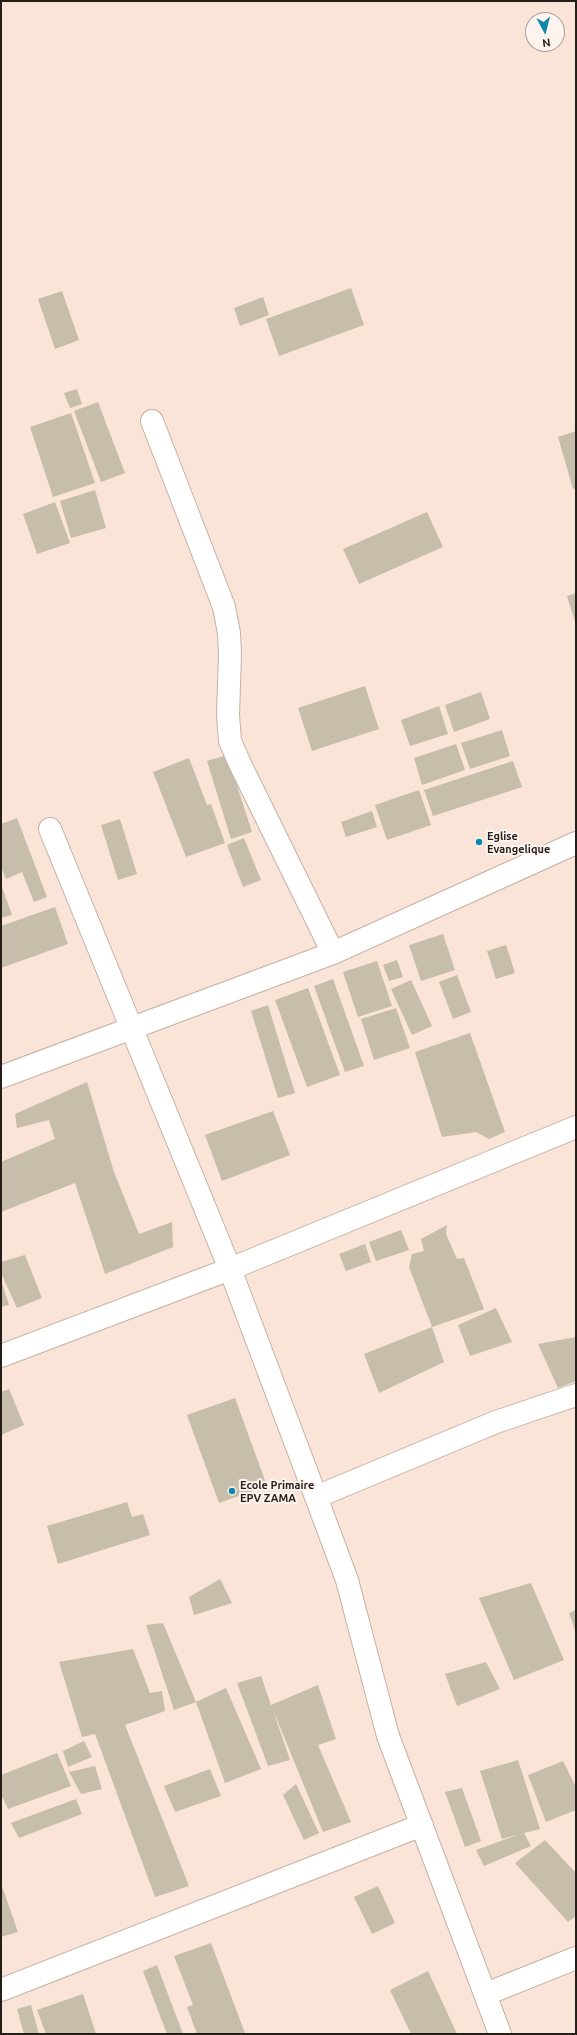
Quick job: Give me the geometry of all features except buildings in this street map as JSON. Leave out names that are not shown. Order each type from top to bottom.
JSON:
[{"type":"street","points":[[152,421],[224,607],[230,648],[228,716],[230,741],[333,953]]},
{"type":"street","points":[[50,829],[230,1269],[347,1580],[388,1736],[500,2034]]},
{"type":"street","points":[[1,1077],[333,953],[576,843]]},
{"type":"street","points":[[1,1356],[230,1269],[576,1127]]},
{"type":"street","points":[[316,1497],[496,1422],[576,1395]]},
{"type":"street","points":[[1,1990],[422,1825]]},
{"type":"street","points":[[486,1994],[576,1958]]},
{"type":"place","name":"Eglise Evangelique","points":[[479,842]]},
{"type":"place","name":"Ecole Primaire EPV ZAMA","points":[[232,1491]]}]
